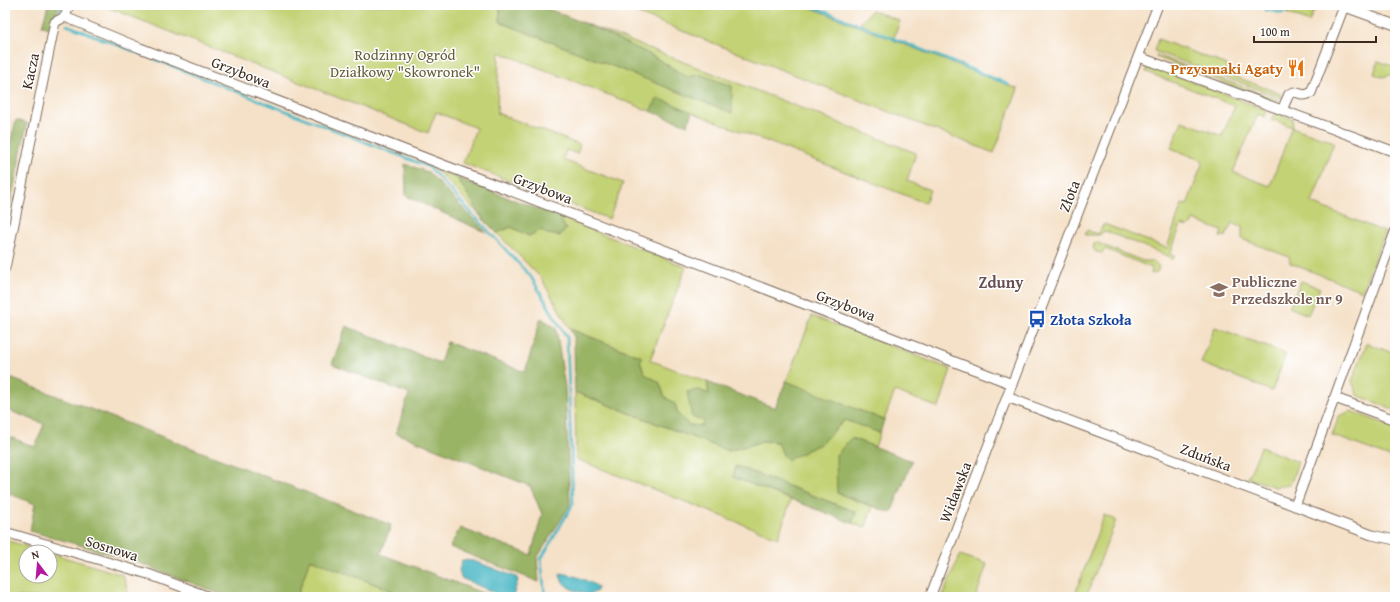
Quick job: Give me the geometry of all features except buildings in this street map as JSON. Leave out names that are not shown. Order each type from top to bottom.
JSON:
[{"type":"street","name":"Kacza","points":[[5,268],[55,22],[65,17],[69,5]]},
{"type":"street","name":"Złota","points":[[1007,397],[1158,5]]},
{"type":"street","points":[[1282,110],[1289,94],[1294,92],[1305,95],[1311,93],[1343,9],[1348,8],[1395,25]]},
{"type":"street","name":"Grzybowa","points":[[65,17],[155,54],[1012,384]]},
{"type":"street","points":[[1139,57],[1395,152]]},
{"type":"street","points":[[1295,506],[1395,232]]},
{"type":"street","name":"Zduńska","points":[[1007,397],[1372,535],[1395,540]]},
{"type":"street","name":"Widawska","points":[[930,597],[1007,397]]},
{"type":"street","points":[[1335,398],[1395,420]]},
{"type":"street","name":"Sosnowa","points":[[5,532],[133,569],[209,597]]},
{"type":"green space","points":[[48,5],[60,5],[50,28],[42,26]]},
{"type":"green space","name":"Rodzinny Ogród Działkowy \"Skowronek\"","points":[[102,5],[500,5],[500,22],[732,112],[701,75],[687,77],[651,55],[584,23],[916,153],[907,181],[930,190],[925,203],[658,99],[650,111],[499,52],[497,113],[580,145],[577,154],[566,150],[563,160],[623,183],[609,219],[463,163],[476,128],[436,112],[428,133]]},
{"type":"green space","points":[[500,5],[538,5],[584,23],[651,55],[687,77],[701,75],[732,86],[732,113],[500,22]]},
{"type":"green space","points":[[616,5],[804,5],[888,38],[860,23],[872,10],[900,21],[893,40],[1018,89],[994,153]]},
{"type":"green space","points":[[1301,5],[1316,5],[1309,22],[1286,13]]},
{"type":"green space","points":[[1158,39],[1227,65],[1226,73],[1281,94],[1282,98],[1154,51]]},
{"type":"green space","points":[[1156,55],[1279,100],[1275,102],[1156,57]]},
{"type":"green space","points":[[1378,61],[1395,67],[1394,74],[1382,77],[1374,74]]},
{"type":"green space","points":[[1152,66],[1266,110],[1265,117],[1258,114],[1233,172],[1270,186],[1292,127],[1334,142],[1312,203],[1385,232],[1362,291],[1290,263],[1289,257],[1242,239],[1242,227],[1232,223],[1226,236],[1220,237],[1222,231],[1193,220],[1191,225],[1187,227],[1181,225],[1170,254],[1175,257],[1171,260],[1168,256],[1105,231],[1099,235],[1085,235],[1087,230],[1097,234],[1104,224],[1167,248],[1182,204],[1187,205],[1203,161],[1171,148],[1182,121],[1222,136],[1235,106],[1146,72],[1147,68],[1151,68]]},
{"type":"green space","points":[[658,98],[692,112],[687,125],[650,111]]},
{"type":"green space","points":[[1276,113],[1293,119],[1292,127],[1271,119]]},
{"type":"green space","points":[[16,120],[27,123],[5,230],[5,162]]},
{"type":"green space","points":[[405,164],[428,172],[487,233],[406,196]]},
{"type":"green space","points":[[437,170],[457,178],[485,221]]},
{"type":"green space","points":[[457,178],[559,217],[566,229],[560,236],[547,234],[541,230],[529,236],[511,227],[497,233],[485,221]]},
{"type":"green space","points":[[559,217],[686,267],[650,360],[707,382],[709,394],[699,390],[687,392],[704,421],[702,426],[688,425],[678,414],[675,404],[665,397],[659,382],[645,374],[640,362],[642,357],[570,329],[541,278],[497,233],[511,227],[529,236],[541,229],[566,229]]},
{"type":"green space","points":[[1095,242],[1143,261],[1154,261],[1159,267],[1157,272],[1151,274],[1152,268],[1105,249],[1102,253],[1096,252],[1093,248]]},
{"type":"green space","points":[[1301,281],[1320,288],[1308,315],[1289,307]]},
{"type":"green space","points":[[812,316],[951,369],[939,408],[895,391],[884,420],[786,382]]},
{"type":"green space","points":[[541,318],[556,328],[565,388],[570,505],[537,558],[539,582],[450,547],[460,528],[531,555],[542,514],[530,486],[396,433],[409,394],[332,364],[346,326],[440,363],[447,342],[525,372]]},
{"type":"green space","points":[[1215,327],[1286,354],[1272,391],[1201,363]]},
{"type":"green space","points":[[570,329],[642,357],[640,362],[645,374],[659,382],[665,397],[675,404],[678,414],[689,425],[702,426],[704,421],[692,417],[687,392],[699,390],[709,394],[707,382],[775,408],[786,381],[884,420],[880,433],[845,420],[820,444],[788,460],[783,455],[778,442],[764,441],[728,451],[575,392],[574,337]]},
{"type":"green space","points":[[1367,343],[1395,354],[1395,410],[1357,395],[1352,381]]},
{"type":"green space","points":[[5,376],[391,525],[381,554],[493,597],[408,597],[310,559],[297,597],[228,597],[129,559],[30,531],[35,504],[5,492],[5,435],[35,447],[44,424],[5,409]]},
{"type":"green space","points":[[575,392],[728,451],[764,441],[778,442],[783,455],[788,460],[834,431],[845,420],[880,433],[875,447],[851,438],[837,493],[873,507],[865,528],[852,523],[856,512],[736,466],[733,477],[791,500],[778,538],[576,459]]},
{"type":"green space","points":[[1351,411],[1395,428],[1395,459],[1332,435],[1339,416]]},
{"type":"green space","points":[[851,438],[912,461],[891,513],[837,493],[836,455]]},
{"type":"green space","points":[[1261,447],[1298,462],[1290,485],[1275,487],[1248,478]]},
{"type":"green space","points":[[736,466],[856,512],[852,523],[733,477]]},
{"type":"green space","points":[[1104,515],[1116,520],[1086,597],[1074,597]]},
{"type":"green space","points":[[5,540],[19,544],[18,584],[58,584],[58,555],[123,575],[128,592],[124,597],[5,597]]},
{"type":"green space","points":[[960,555],[987,564],[976,597],[942,597]]},
{"type":"green space","points":[[310,559],[408,597],[297,597]]},
{"type":"water","points":[[462,560],[474,561],[516,577],[518,580],[513,596],[504,597],[461,578],[459,570]]},
{"type":"water","points":[[561,573],[576,576],[589,582],[598,587],[597,591],[589,595],[571,589],[562,580],[560,575]]},
{"type":"waterway","points":[[60,13],[62,5]]},
{"type":"waterway","points":[[809,5],[1008,84]]},
{"type":"waterway","points":[[1265,10],[1283,13],[1299,5]]},
{"type":"waterway","points":[[67,25],[429,167],[531,277],[567,338],[573,504],[541,559],[545,597]]},
{"type":"place","name":"Przysmaki Agaty","points":[[1296,68]]},
{"type":"place","name":"Publiczne Przedszkole nr 9","points":[[1219,290]]},
{"type":"place","name":"Złota Szkoła","points":[[1037,319]]},
{"type":"district","name":"Zduny","points":[[1001,282]]}]
